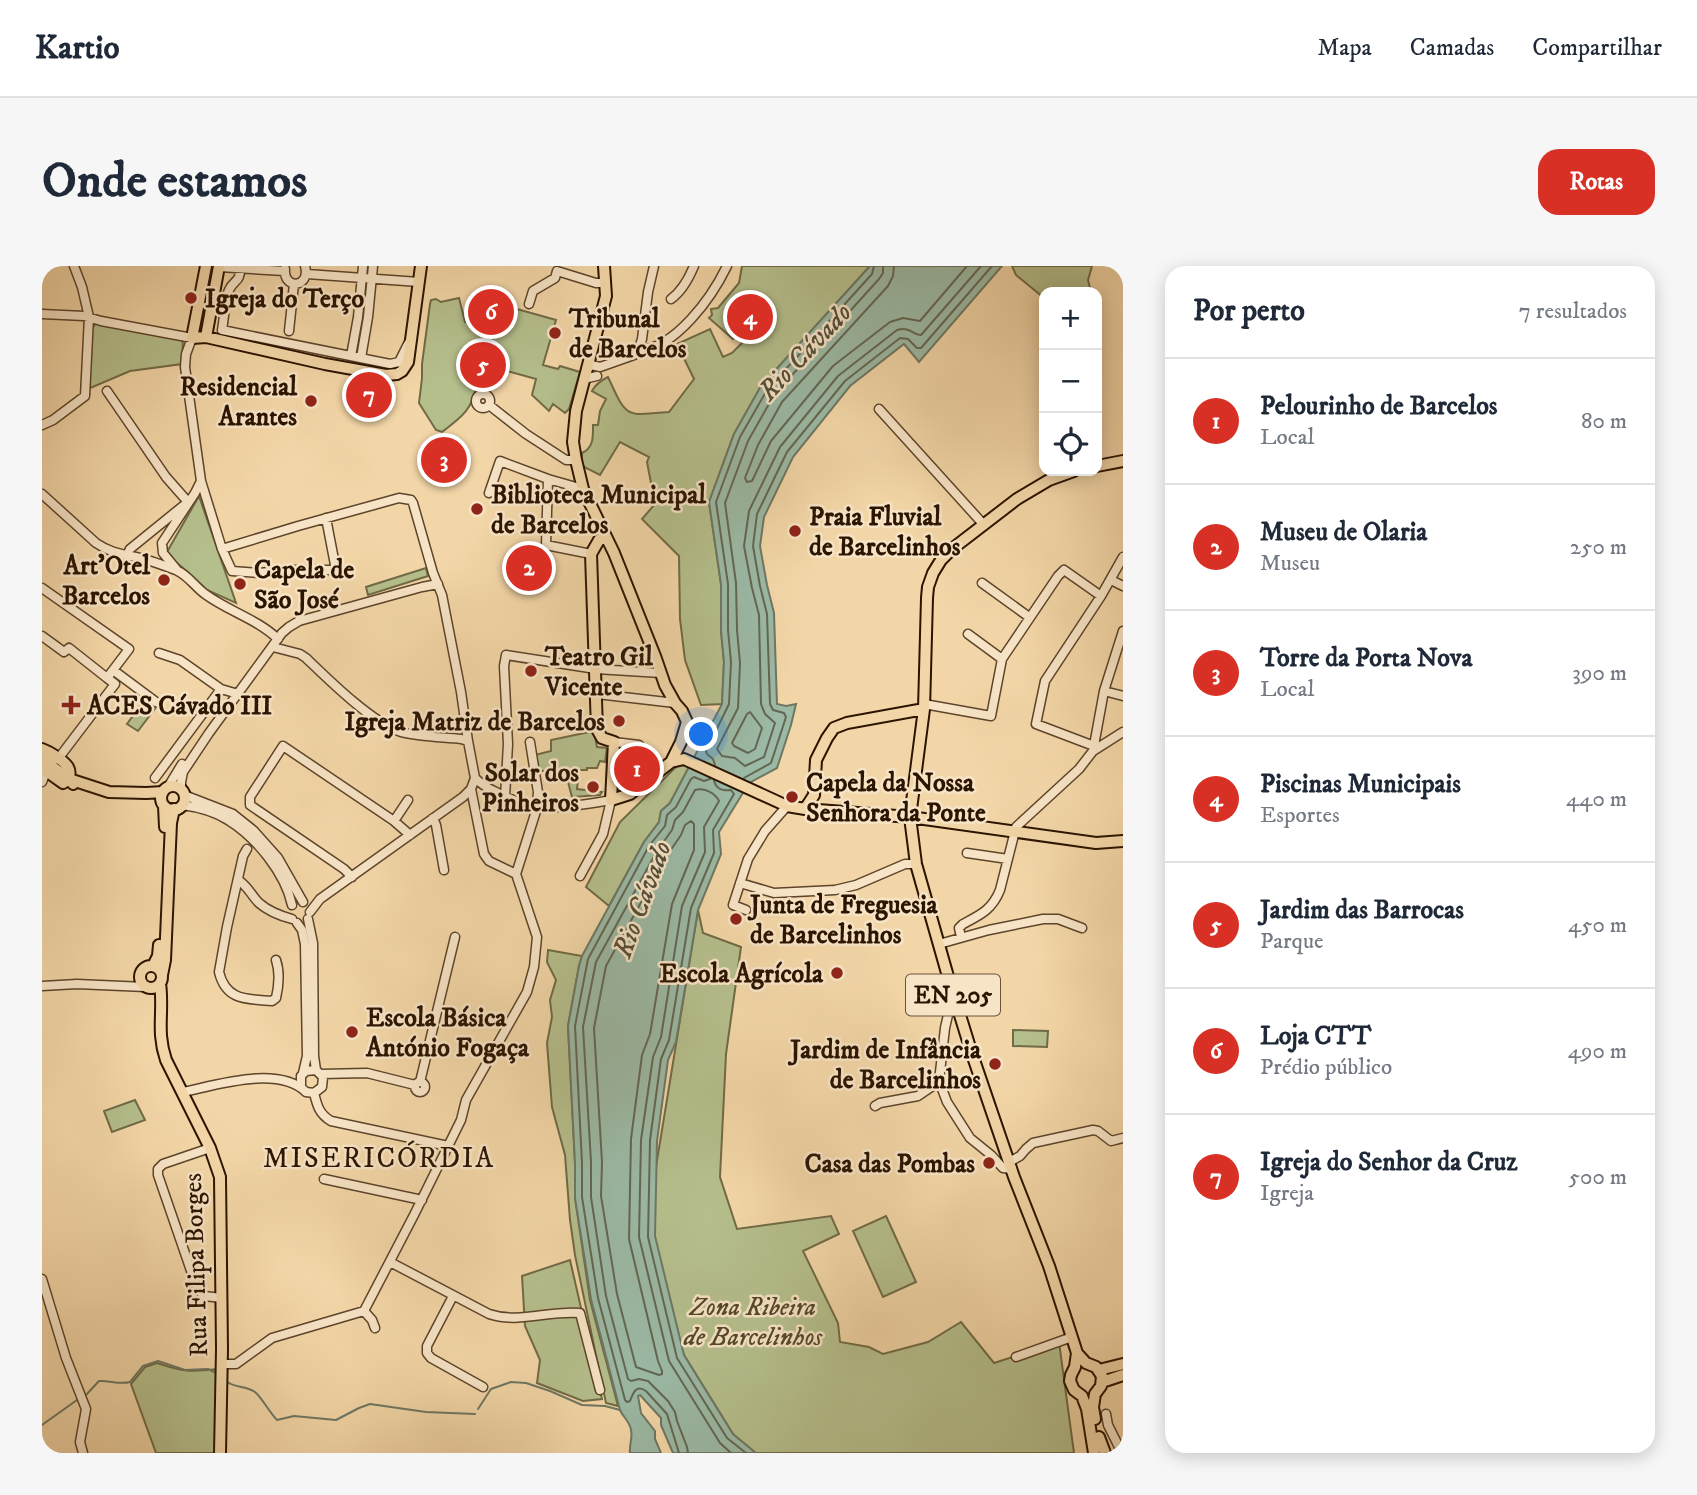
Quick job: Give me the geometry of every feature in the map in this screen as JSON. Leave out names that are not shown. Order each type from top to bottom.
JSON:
[{"type":"main road","points":[[206,268],[192,338],[206,337],[315,355],[386,375],[397,374],[408,362],[421,266]]},
{"type":"main road","points":[[419,282],[428,266]]},
{"type":"main road","points":[[604,266],[606,296],[580,393],[573,442],[583,489],[619,566],[665,685],[687,722],[680,751],[685,759],[787,806],[910,817],[1096,843],[1123,841]]},
{"type":"main road","points":[[206,268],[211,273],[219,269]]},
{"type":"main road","points":[[206,337],[219,269]]},
{"type":"main road","points":[[1102,465],[1123,461]]},
{"type":"main road","points":[[804,809],[814,795],[816,760],[834,728],[924,707],[928,587],[942,560],[952,549],[1017,499],[1060,476]]},
{"type":"main road","points":[[605,536],[599,540],[591,554],[597,729],[601,738],[614,742],[611,800],[630,794],[671,762],[681,743]]},
{"type":"main road","name":"EN 205","points":[[924,707],[910,817],[916,864],[955,1001],[1011,1166],[1049,1266],[1080,1365]]},
{"type":"main road","points":[[42,749],[47,750],[68,768],[69,779]]},
{"type":"main road","points":[[42,756],[76,786],[97,795],[172,798]]},
{"type":"main road","points":[[671,762],[685,759]]},
{"type":"main road","points":[[43,774],[63,783],[69,779]]},
{"type":"main road","points":[[172,798],[164,960],[151,983],[140,973],[144,968],[153,966],[158,956],[172,798]]},
{"type":"main road","name":"Rua Filipa Borges","points":[[153,966],[159,969],[151,983],[161,1005],[161,1046],[210,1149],[220,1177],[220,1453]]},
{"type":"main road","points":[[1094,1453],[1090,1423],[1082,1396],[1074,1390],[1070,1381],[1071,1375],[1080,1365],[1091,1364],[1102,1376],[1093,1407],[1102,1453]]},
{"type":"main road","points":[[1099,1370],[1123,1364]]},
{"type":"main road","points":[[1102,1382],[1123,1376]]},
{"type":"main road","points":[[1082,1396],[1095,1394]]},
{"type":"street","points":[[42,425],[85,396],[89,317],[74,266]]},
{"type":"street","points":[[351,356],[363,266]]},
{"type":"street","points":[[361,358],[373,266]]},
{"type":"street","points":[[586,369],[588,378],[638,351],[654,266]]},
{"type":"street","points":[[671,299],[676,296],[694,266]]},
{"type":"street","points":[[638,351],[646,350],[667,339],[690,320],[709,297],[727,266]]},
{"type":"street","points":[[241,267],[238,281],[229,289],[222,330],[315,355],[351,356],[390,365],[399,362],[414,324]]},
{"type":"street","points":[[219,269],[285,268],[286,279],[294,284]]},
{"type":"street","points":[[294,284],[302,281],[306,270],[419,282]]},
{"type":"street","points":[[529,304],[533,291],[555,278],[557,271],[596,283],[606,283]]},
{"type":"street","points":[[289,331],[294,284]]},
{"type":"street","points":[[42,314],[89,317],[192,338],[186,354],[186,368],[201,481],[222,549],[232,571],[259,573],[336,570],[326,518]]},
{"type":"street","points":[[358,317],[368,317]]},
{"type":"street","points":[[590,355],[598,372]]},
{"type":"street","points":[[580,393],[598,372]]},
{"type":"street","points":[[107,391],[166,477],[188,502]]},
{"type":"street","points":[[489,405],[566,460],[576,460]]},
{"type":"street","points":[[879,409],[984,525]]},
{"type":"street","points":[[489,493],[500,461],[583,489]]},
{"type":"street","points":[[548,479],[546,545],[591,554]]},
{"type":"street","points":[[178,571],[163,552],[162,543],[201,481]]},
{"type":"street","points":[[42,494],[96,542],[117,554],[178,571],[187,576],[204,594],[268,630],[276,643],[306,658],[364,709],[394,729],[404,733],[467,741]]},
{"type":"street","points":[[222,549],[399,498],[411,500],[442,595],[475,778],[471,789],[463,797],[320,900],[303,922],[294,921],[263,906],[238,880]]},
{"type":"street","points":[[127,555],[130,549],[188,502]]},
{"type":"street","points":[[1093,749],[1036,724],[1045,681],[1101,596],[1123,557]]},
{"type":"street","points":[[924,707],[991,716],[1002,659],[1061,571],[1064,570],[1101,596]]},
{"type":"street","points":[[1111,580],[1123,586]]},
{"type":"street","points":[[982,583],[1029,617]]},
{"type":"street","points":[[172,798],[183,772],[209,733],[289,627],[299,621],[438,584]]},
{"type":"street","points":[[42,588],[129,649],[110,674]]},
{"type":"street","points":[[961,937],[959,928],[991,907],[997,899],[1016,827],[1079,769],[1093,749],[1104,691],[1123,631]]},
{"type":"street","points":[[968,634],[1002,659]]},
{"type":"street","points":[[42,636],[64,652],[69,648],[156,702]]},
{"type":"street","points":[[159,653],[180,660],[221,689],[238,694]]},
{"type":"street","points":[[505,797],[508,744],[504,666],[506,654],[596,669],[660,673]]},
{"type":"street","points":[[58,759],[115,684],[110,674]]},
{"type":"street","points":[[650,700],[658,696],[665,685]]},
{"type":"street","points":[[155,778],[221,689]]},
{"type":"street","points":[[1104,691],[1123,696]]},
{"type":"street","points":[[597,694],[675,703]]},
{"type":"street","points":[[1093,749],[1123,732]]},
{"type":"street","points":[[221,1364],[236,1364],[272,1338],[364,1311],[461,1120],[466,1100],[527,992],[534,967],[537,937],[516,874],[537,808],[538,792],[530,742]]},
{"type":"street","points":[[614,742],[639,745]]},
{"type":"street","points":[[352,877],[250,805],[250,797],[283,746],[394,821],[410,835]]},
{"type":"street","points":[[475,778],[482,785],[505,797],[537,808],[611,800],[603,834],[580,876]]},
{"type":"street","points":[[471,789],[484,854],[489,861],[516,874]]},
{"type":"street","points":[[172,798],[233,814],[253,830],[278,858],[304,903],[309,906],[313,943],[314,1056],[323,1080],[318,1090],[319,1110],[324,1117],[331,1121],[448,1146]]},
{"type":"street","points":[[172,798],[229,820],[259,847],[282,877],[289,892],[289,915],[302,930],[305,944],[307,1056],[301,1086]]},
{"type":"street","points":[[394,821],[408,800]]},
{"type":"street","points":[[746,910],[733,905],[748,859],[765,831],[787,806]]},
{"type":"street","points":[[433,817],[443,870]]},
{"type":"street","points":[[247,849],[243,856],[219,972],[223,984],[235,995],[243,999],[272,1000],[277,994],[279,970],[276,960]]},
{"type":"street","points":[[967,853],[1008,859]]},
{"type":"street","points":[[740,883],[774,892],[835,890],[856,885],[905,864],[916,864]]},
{"type":"street","points":[[274,911],[297,902],[320,900]]},
{"type":"street","points":[[939,944],[1042,919],[1058,919],[1082,928]]},
{"type":"street","points":[[287,1080],[310,1070],[367,1073],[418,1084],[455,937]]},
{"type":"street","points":[[42,986],[125,986],[151,983]]},
{"type":"street","points":[[955,1001],[950,1006],[945,1028],[940,1081],[959,1124],[970,1138],[1003,1168],[1011,1166],[1033,1143],[1093,1130],[1111,1141],[1123,1138]]},
{"type":"street","points":[[183,1092],[248,1079],[287,1080],[301,1086],[306,1092],[318,1090],[336,1073]]},
{"type":"street","points":[[876,1106],[918,1096],[940,1081]]},
{"type":"street","points":[[210,1149],[163,1164],[158,1169],[158,1175],[197,1288],[204,1296],[222,1298]]},
{"type":"street","points":[[324,1179],[422,1200]]},
{"type":"street","points":[[390,1262],[497,1317],[522,1318],[556,1312],[580,1313],[600,1390]]},
{"type":"street","points":[[42,1279],[69,1367],[86,1409],[80,1442],[81,1452]]},
{"type":"street","points":[[453,1296],[426,1346],[427,1353],[431,1358],[483,1387]]},
{"type":"street","points":[[364,1311],[372,1320],[374,1328]]},
{"type":"street","points":[[1016,1357],[1072,1337]]},
{"type":"street","points":[[1106,1415],[1122,1453]]},
{"type":"green space","points":[[742,266],[870,266],[761,386],[734,434],[709,502],[721,584],[724,662],[722,704],[701,705],[685,660],[680,619],[679,556],[642,519],[655,504],[647,462],[649,457],[620,442],[600,475],[582,466],[582,453],[591,445],[593,425],[598,425],[600,411],[606,399],[592,391],[601,381],[608,377],[619,400],[629,411],[643,414],[669,412],[694,379],[677,344],[710,329],[723,357],[732,353],[742,343],[736,337],[733,339],[709,318],[712,315],[711,309],[718,308],[739,283]]},
{"type":"green space","points":[[1012,266],[1092,266],[1088,280],[1090,287],[1039,287],[1039,294],[1016,275]]},
{"type":"green space","points":[[459,298],[465,322],[515,322],[517,309],[556,320],[543,365],[558,369],[560,366],[580,372],[569,409],[565,413],[553,404],[549,411],[532,395],[536,379],[493,367],[489,377],[493,380],[477,383],[473,400],[466,412],[442,432],[436,430],[419,403],[430,304],[431,300],[441,302]]},
{"type":"green space","points":[[96,323],[183,338],[182,364],[130,371],[88,389],[92,329]]},
{"type":"green space","points":[[199,496],[236,603],[207,590],[167,552]]},
{"type":"green space","points":[[426,568],[428,576],[368,595],[366,587]]},
{"type":"green space","points":[[146,698],[157,706],[138,731],[127,724]]},
{"type":"green space","points":[[594,731],[597,747],[607,748],[605,762],[600,761],[597,768],[579,770],[577,789],[602,792],[600,795],[572,797],[568,782],[551,781],[548,771],[537,771],[535,755],[551,751],[551,740]]},
{"type":"green space","points":[[680,763],[690,765],[670,803],[661,811],[659,822],[644,842],[609,906],[586,887],[620,822]]},
{"type":"green space","name":"Zona Ribeira de Barcelinhos","points":[[698,910],[703,933],[741,947],[726,1054],[720,1177],[737,1229],[831,1216],[839,1234],[803,1251],[838,1323],[840,1342],[869,1347],[883,1354],[928,1342],[961,1322],[994,1363],[1059,1342],[1074,1453],[749,1453],[733,1434],[684,1355],[644,1240]]},
{"type":"green space","points":[[548,950],[582,956],[568,1026],[575,1198],[590,1300],[618,1406],[606,1403],[575,1255],[565,1155],[552,1107],[547,1043],[552,1017],[550,1000],[556,980],[547,962]]},
{"type":"green space","points":[[1013,1030],[1048,1031],[1047,1047],[1013,1046]]},
{"type":"green space","points":[[135,1100],[145,1120],[112,1132],[104,1111]]},
{"type":"green space","points":[[886,1216],[916,1282],[883,1297],[853,1231]]},
{"type":"green space","points":[[570,1260],[602,1399],[583,1401],[537,1383],[540,1360],[525,1326],[522,1276]]},
{"type":"green space","points":[[157,1363],[187,1371],[218,1369],[217,1453],[156,1453],[131,1384],[145,1367]]},
{"type":"water","name":"Rio Cávado","points":[[870,266],[1002,266],[919,362],[904,344],[850,386],[793,457],[764,517],[760,546],[774,613],[777,704],[796,704],[777,768],[749,783],[719,832],[721,854],[698,910],[676,1042],[668,1060],[657,1141],[655,1236],[684,1355],[733,1434],[756,1453],[673,1453],[661,1425],[661,1418],[640,1395],[641,1413],[655,1431],[655,1439],[661,1453],[630,1453],[631,1430],[620,1410],[591,1299],[575,1198],[568,1026],[579,966],[644,842],[659,822],[661,811],[670,803],[722,704],[724,662],[721,584],[709,502],[734,434],[761,386]]},
{"type":"waterway","points":[[86,1395],[99,1381],[130,1382],[143,1366],[158,1361],[185,1370],[208,1369],[216,1373]]},
{"type":"waterway","points":[[227,1382],[255,1392],[277,1420],[294,1416],[336,1420],[370,1404],[426,1412],[475,1414]]},
{"type":"waterway","points":[[478,1409],[491,1389],[511,1382],[526,1383],[582,1405],[620,1410]]},
{"type":"waterway","points":[[42,1425],[77,1400]]},
{"type":"place","name":"Igreja do Terço","points":[[191,298]]},
{"type":"place","name":"Loja CTT","points":[[491,312]]},
{"type":"place","name":"Piscinas Municipais","points":[[750,317]]},
{"type":"place","name":"Tribunal de Barcelos","points":[[555,333]]},
{"type":"place","name":"Jardim das Barrocas","points":[[483,365]]},
{"type":"place","name":"Igreja do Senhor da Cruz","points":[[369,395]]},
{"type":"place","name":"Residencial Arantes","points":[[311,401]]},
{"type":"place","name":"Torre da Porta Nova","points":[[444,460]]},
{"type":"place","name":"Biblioteca Municipal de Barcelos","points":[[477,509]]},
{"type":"place","name":"Praia Fluvial de Barcelinhos","points":[[795,531]]},
{"type":"place","name":"Museu de Olaria","points":[[529,568]]},
{"type":"place","name":"Art'Otel Barcelos","points":[[164,580]]},
{"type":"place","name":"Capela de São José","points":[[240,584]]},
{"type":"place","name":"Teatro Gil Vicente","points":[[531,671]]},
{"type":"place","name":"ACES Cávado III","points":[[71,705]]},
{"type":"place","name":"Igreja Matriz de Barcelos","points":[[619,721]]},
{"type":"place","name":"Pelourinho de Barcelos","points":[[637,769]]},
{"type":"place","name":"Solar dos Pinheiros","points":[[593,787]]},
{"type":"place","name":"Capela da Nossa Senhora da Ponte","points":[[792,797]]},
{"type":"place","name":"Junta de Freguesia de Barcelinhos","points":[[736,919]]},
{"type":"place","name":"Escola Agrícola","points":[[837,973]]},
{"type":"place","name":"Escola Básica António Fogaça","points":[[352,1032]]},
{"type":"place","name":"Jardim de Infância de Barcelinhos","points":[[995,1064]]},
{"type":"place","name":"Casa das Pombas","points":[[989,1163]]},
{"type":"district","name":"MISERICÓRDIA","points":[[379,1157]]}]
